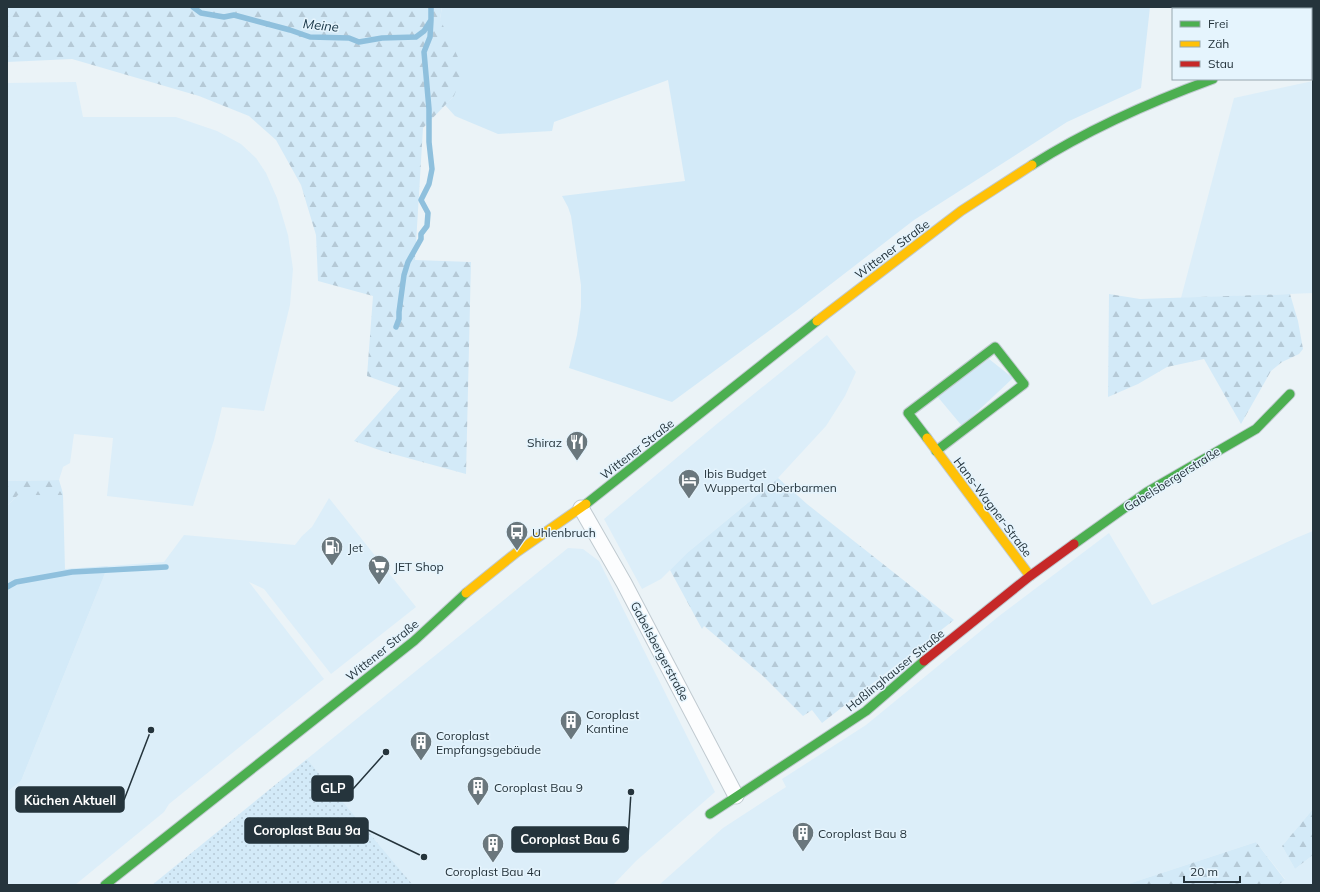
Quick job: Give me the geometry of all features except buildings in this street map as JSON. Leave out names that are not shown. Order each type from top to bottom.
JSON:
[{"type":"main road","name":"Wittener Straße","points":[[104,885],[414,641],[468,592],[517,552],[581,508],[821,318],[961,211],[1039,161],[1097,128],[1172,94],[1211,80]]},
{"type":"main road","name":"Hans-Wagner-Straße","points":[[936,451],[1024,384],[996,347],[908,413],[936,451],[1030,576]]},
{"type":"main road","name":"Gabelsbergerstraße","points":[[1030,576],[1147,492],[1256,429],[1290,394]]},
{"type":"main road","name":"Haßlinghauser Straße","points":[[710,814],[866,711],[903,678],[1030,576]]},
{"type":"street","name":"Gabelsbergerstraße","points":[[581,508],[591,523],[624,583],[736,796]]},
{"type":"shaded area","points":[[1313,81],[1313,293],[1181,298],[1234,98]]},
{"type":"shaded area","points":[[76,82],[83,117],[176,117],[217,131],[241,144],[256,158],[266,173],[277,198],[288,235],[293,269],[290,305],[264,411],[222,407],[214,440],[193,506],[107,496],[113,438],[74,434],[70,463],[63,467],[59,480],[7,481],[7,83]]},
{"type":"shaded area","points":[[827,335],[856,372],[845,396],[826,426],[778,478],[687,553],[661,579],[642,589],[604,519],[718,423]]},
{"type":"shaded area","points":[[329,498],[416,607],[331,674],[264,589],[249,582],[324,679],[169,804],[164,812],[75,885],[7,885],[7,792],[21,781],[108,566],[164,562],[184,535],[295,545],[312,527]]},
{"type":"shaded area","points":[[1313,531],[1313,809],[1282,846],[1295,869],[1313,855],[1313,885],[1278,885],[1285,879],[1256,842],[1125,885],[659,885],[723,828],[786,787],[782,779],[866,725],[999,616],[1109,533],[1152,605]]},
{"type":"shaded area","points":[[568,548],[583,549],[599,561],[715,792],[636,861],[613,885],[413,885],[307,759]]},
{"type":"green space","points":[[7,7],[442,7],[440,19],[464,70],[454,96],[423,128],[415,260],[471,262],[466,474],[382,451],[354,441],[401,388],[367,376],[373,296],[318,281],[316,235],[301,185],[276,140],[249,116],[199,96],[72,59],[7,62]]},
{"type":"green space","points":[[442,7],[1150,7],[1141,88],[1067,122],[914,220],[796,311],[672,402],[569,368],[577,335],[581,307],[581,285],[571,216],[562,196],[685,181],[668,80],[554,122],[552,131],[498,134],[455,116],[445,105],[454,96],[440,19]]},
{"type":"green space","points":[[1109,294],[1140,299],[1290,294],[1298,321],[1303,349],[1299,354],[1282,362],[1271,371],[1241,424],[1204,359],[1167,367],[1138,384],[1108,397]]},
{"type":"green space","points":[[989,359],[1013,378],[962,426],[937,396]]},
{"type":"green space","points":[[778,478],[807,504],[954,620],[822,723],[812,710],[803,716],[763,676],[704,626],[702,629],[670,570],[687,553]]},
{"type":"green space","points":[[59,480],[63,495],[18,495],[7,506],[7,481]]},
{"type":"green space","points":[[18,495],[63,495],[65,569],[108,566],[21,781],[7,792],[7,506]]},
{"type":"green space","points":[[307,759],[413,885],[152,885]]},
{"type":"green space","points":[[1313,809],[1313,855],[1295,869],[1282,846]]},
{"type":"green space","points":[[1256,842],[1285,880],[1278,885],[1125,885]]},
{"type":"waterway","name":"Meine","points":[[193,7],[201,13],[224,17],[234,15],[310,37],[349,38],[359,42],[382,38],[416,37],[424,31],[431,20],[431,7]]},
{"type":"waterway","points":[[396,327],[399,319],[404,275],[408,262],[421,239],[421,234],[427,226],[428,213],[421,200],[429,184],[432,169],[424,52],[430,37],[431,20]]},
{"type":"waterway","points":[[7,587],[16,582],[72,572],[166,567]]},
{"type":"traffic: fast","points":[[1032,165],[1075,140],[1120,117],[1210,80]]},
{"type":"traffic: fast","points":[[586,504],[817,321]]},
{"type":"traffic: fast","points":[[927,438],[908,413],[995,347],[1024,384],[936,451]]},
{"type":"traffic: fast","points":[[1074,544],[1147,492],[1256,429],[1290,394]]},
{"type":"traffic: fast","points":[[105,885],[414,641],[466,593]]},
{"type":"traffic: fast","points":[[710,814],[866,711],[924,661]]},
{"type":"traffic: slow","points":[[817,321],[961,211],[1032,165]]},
{"type":"traffic: slow","points":[[927,438],[1030,576]]},
{"type":"traffic: slow","points":[[466,593],[517,552],[586,504]]},
{"type":"traffic: jam","points":[[924,661],[1030,576],[1074,544]]},
{"type":"place","name":"Shiraz","points":[[577,462]]},
{"type":"place","name":"Ibis Budget Wuppertal Oberbarmen","points":[[689,500]]},
{"type":"place","name":"Uhlenbruch","points":[[517,552]]},
{"type":"place","name":"Jet","points":[[332,566]]},
{"type":"place","name":"JET Shop","points":[[379,586]]},
{"type":"place","name":"Küchen Aktuell","points":[[151,730]]},
{"type":"place","name":"Coroplast Kantine","points":[[571,740]]},
{"type":"place","name":"GLP","points":[[386,752]]},
{"type":"place","name":"Coroplast Empfangsgebäude","points":[[421,762]]},
{"type":"place","name":"Coroplast Bau 6","points":[[631,792]]},
{"type":"place","name":"Coroplast Bau 9","points":[[478,806]]},
{"type":"place","name":"Coroplast Bau 8","points":[[803,852]]},
{"type":"place","name":"Coroplast Bau 9a","points":[[424,857]]},
{"type":"place","name":"Coroplast Bau 4a","points":[[493,864]]}]
